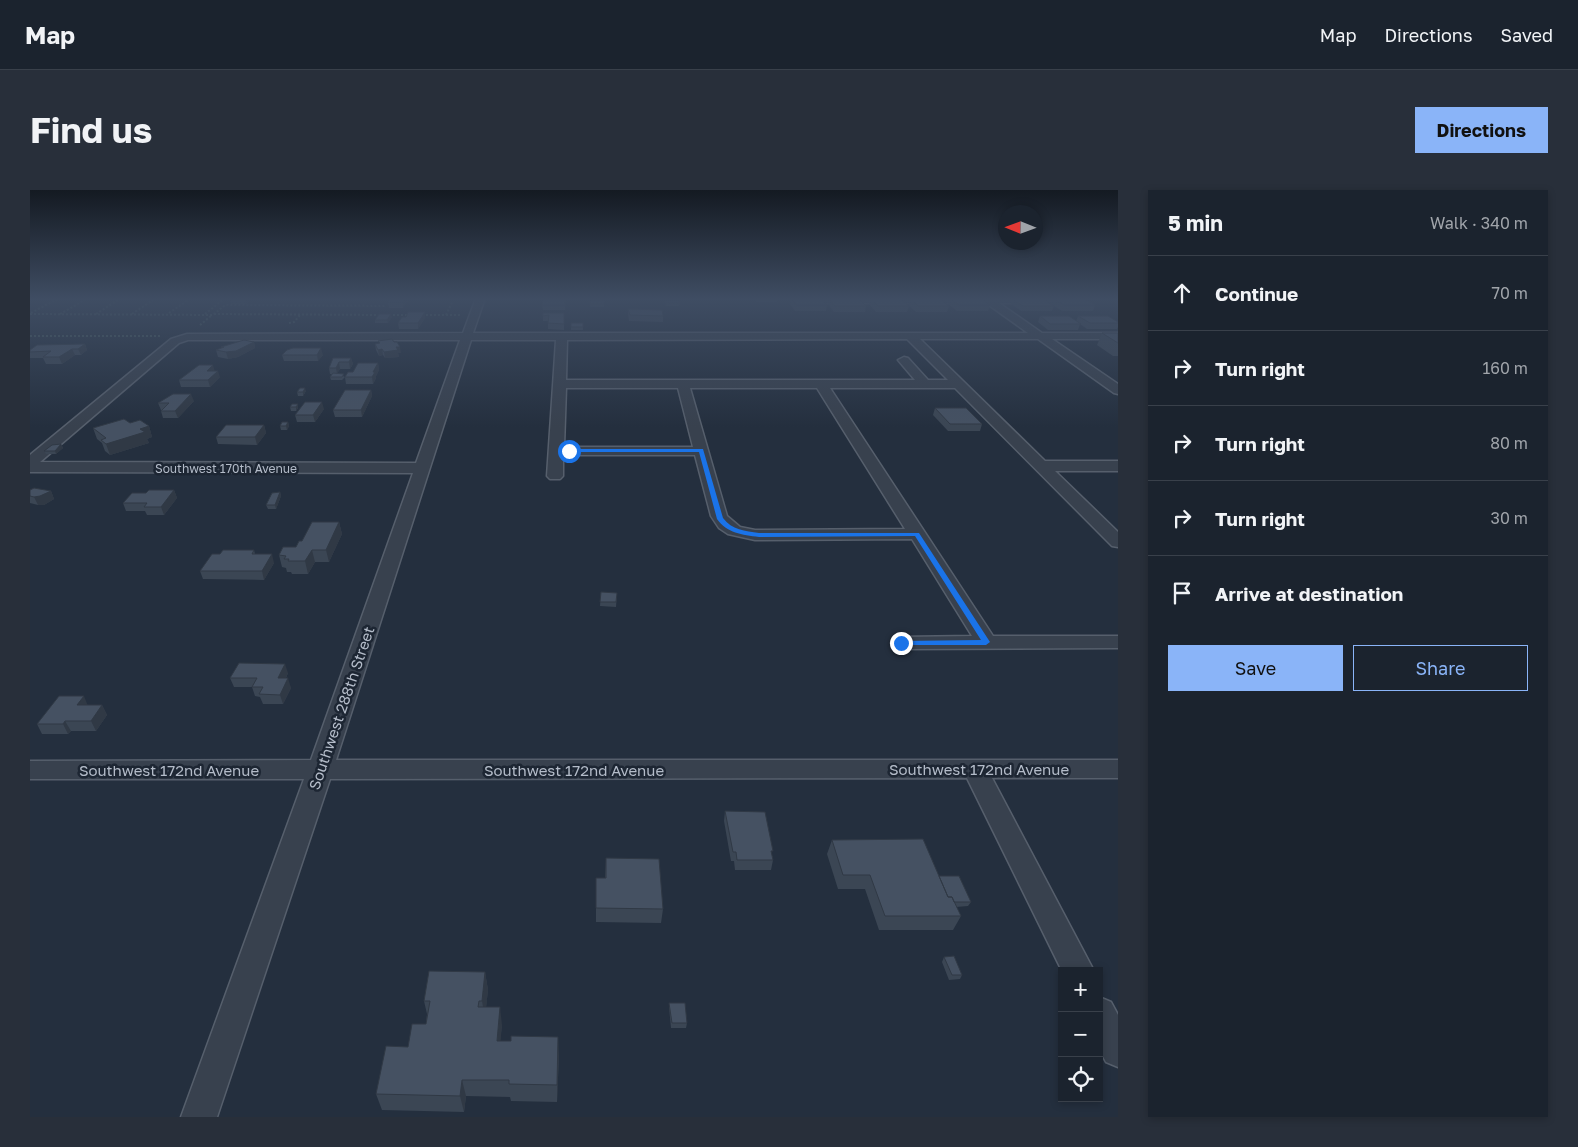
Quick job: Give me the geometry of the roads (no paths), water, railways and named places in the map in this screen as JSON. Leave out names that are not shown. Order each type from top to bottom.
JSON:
[{"type":"street","points":[[30,465],[175,341]]},
{"type":"street","name":"Southwest 288th Street","points":[[199,1117],[465,341]]},
{"type":"street","points":[[555,476],[562,341]]},
{"type":"street","points":[[915,341],[1118,542]]},
{"type":"street","points":[[1048,341],[1118,390]]},
{"type":"street","points":[[904,360],[925,384]]},
{"type":"street","points":[[560,384],[959,384]]},
{"type":"street","points":[[683,384],[720,519],[725,526],[736,531],[759,535],[917,534]]},
{"type":"street","points":[[821,384],[986,642]]},
{"type":"street","points":[[556,451],[701,451]]},
{"type":"street","name":"Southwest 170th Avenue","points":[[30,465],[422,468]]},
{"type":"street","points":[[1042,466],[1118,466]]},
{"type":"street","points":[[901,643],[1118,642]]},
{"type":"street","name":"Southwest 172nd Avenue","points":[[30,770],[1118,769]]},
{"type":"street","points":[[975,770],[1076,967]]},
{"type":"street","points":[[1103,1022],[1118,1050]]}]
